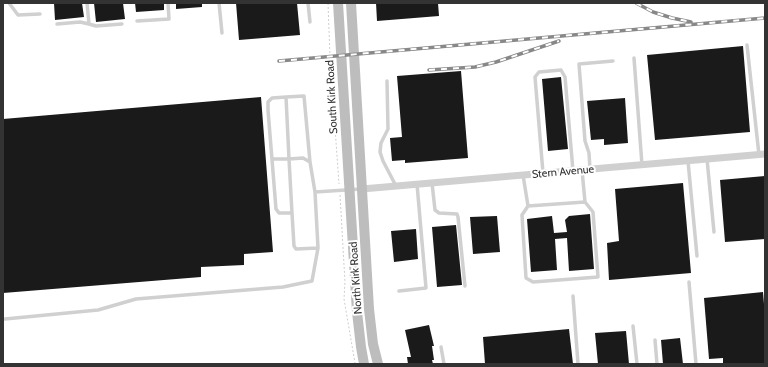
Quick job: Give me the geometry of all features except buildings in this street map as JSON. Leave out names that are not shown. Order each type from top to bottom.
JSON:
[{"type":"main road","name":"South Kirk Road","points":[[338,3],[344,190]]},
{"type":"main road","points":[[351,3],[362,189]]},
{"type":"main road","name":"North Kirk Road","points":[[362,189],[369,309],[373,344],[378,364]]},
{"type":"main road","name":"North Kirk Road","points":[[344,190],[359,335],[364,364]]},
{"type":"street","name":"Stern Avenue","points":[[362,189],[762,154]]},
{"type":"lane","points":[[9,3],[18,15],[40,14]]},
{"type":"lane","points":[[87,3],[89,24]]},
{"type":"lane","points":[[137,21],[169,19],[168,3]]},
{"type":"lane","points":[[219,3],[222,33]]},
{"type":"lane","points":[[308,3],[310,22]]},
{"type":"lane","points":[[57,24],[80,22],[96,26],[122,24]]},
{"type":"lane","points":[[747,45],[762,154]]},
{"type":"lane","points":[[634,58],[642,165]]},
{"type":"lane","points":[[590,169],[589,153],[585,141],[579,64],[613,61]]},
{"type":"lane","points":[[543,174],[535,76],[539,72],[561,70],[565,77],[574,171]]},
{"type":"lane","points":[[387,81],[388,129],[381,143],[380,152],[396,186]]},
{"type":"lane","points":[[5,319],[98,310],[136,299],[282,287],[312,281],[318,248],[315,192],[310,162],[304,96],[272,98],[268,102],[276,209],[279,213],[292,212]]},
{"type":"lane","points":[[286,97],[294,246],[296,249],[318,248]]},
{"type":"lane","points":[[272,159],[303,158],[310,162]]},
{"type":"lane","points":[[707,159],[714,232]]},
{"type":"lane","points":[[688,161],[696,256]]},
{"type":"lane","points":[[523,175],[528,206],[522,215],[526,278],[533,282],[598,277],[593,212],[585,202],[582,170]]},
{"type":"lane","points":[[432,183],[435,210],[439,213],[457,214],[458,217],[465,286]]},
{"type":"lane","points":[[399,291],[426,288],[417,184]]},
{"type":"lane","points":[[315,192],[362,189]]},
{"type":"lane","points":[[528,206],[585,202]]},
{"type":"lane","points":[[689,282],[696,364]]},
{"type":"lane","points":[[573,296],[578,364]]},
{"type":"lane","points":[[633,326],[637,364]]},
{"type":"lane","points":[[655,340],[657,364]]},
{"type":"lane","points":[[441,347],[444,364]]},
{"type":"path","points":[[328,3],[330,57],[344,190],[344,299],[355,364]]},
{"type":"railway","points":[[636,3],[653,12],[691,22]]},
{"type":"railway","points":[[279,61],[765,18]]},
{"type":"railway","points":[[429,70],[475,67],[496,62],[559,41]]}]
